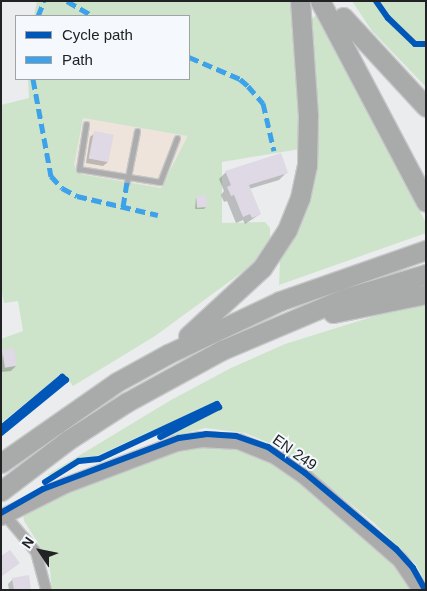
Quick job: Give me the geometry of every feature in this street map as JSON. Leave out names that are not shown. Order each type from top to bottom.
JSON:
[{"type":"highway","points":[[168,354],[262,268],[276,249],[294,213],[305,179],[308,142],[307,73],[300,1]]},
{"type":"highway","points":[[320,1],[426,202]]},
{"type":"highway","points":[[339,9],[426,107]]},
{"type":"highway","points":[[339,9],[426,175]]},
{"type":"highway","points":[[1,463],[117,382],[168,354],[280,301],[426,250]]},
{"type":"highway","points":[[1,491],[68,440],[128,402],[222,350],[345,298],[426,274]]},
{"type":"highway","points":[[288,321],[426,294]]},
{"type":"street","name":"EN 249","points":[[3,516],[65,485],[176,443],[200,439],[238,441],[275,456],[305,477],[394,554],[420,590]]},
{"type":"street","points":[[3,516],[36,552],[46,590]]},
{"type":"lane","points":[[86,124],[79,169],[128,180],[160,182],[177,138]]},
{"type":"lane","points":[[128,180],[137,131]]},
{"type":"shaded area","points":[[83,118],[187,136],[161,188],[80,174],[74,165]]},
{"type":"green space","points":[[37,1],[292,1],[300,149],[222,162],[222,223],[265,222],[270,228],[270,241],[252,265],[155,336],[73,386],[63,373],[1,423],[1,339],[23,331],[18,301],[4,303],[1,287],[1,105],[29,98],[28,80],[190,80],[190,15],[34,15]],"holes":[[[83,118],[187,137],[161,188],[80,174],[74,165]]]},
{"type":"green space","points":[[352,1],[426,1],[426,87],[372,31]]},
{"type":"green space","points":[[320,11],[426,223],[426,233],[279,285],[280,260],[306,203],[309,22]]},
{"type":"green space","points":[[426,300],[426,583],[416,565],[373,522],[281,448],[245,433],[205,428],[163,439],[153,430],[56,475],[47,475],[171,400],[231,368],[285,344]]},
{"type":"green space","points":[[186,444],[230,445],[283,466],[387,554],[412,590],[52,590],[49,560],[24,521],[23,513]]},
{"type":"building","points":[[94,131],[114,135],[108,162],[89,158]]},
{"type":"building","points":[[281,153],[288,173],[249,185],[261,214],[252,218],[250,214],[243,217],[234,195],[231,196],[227,187],[231,185],[225,171]]},
{"type":"building","points":[[206,195],[207,207],[197,208],[196,196]]},
{"type":"building","points":[[14,348],[17,366],[5,368],[2,350]]},
{"type":"building","points":[[10,550],[20,563],[1,577],[1,556]]},
{"type":"building","points":[[29,575],[31,590],[14,590],[12,578]]},
{"type":"marked path","points":[[38,15],[44,1]]},
{"type":"marked path","points":[[67,1],[91,15]]},
{"type":"marked path","points":[[190,57],[240,79],[248,86],[263,103],[274,151]]},
{"type":"marked path","points":[[33,80],[51,176],[62,188],[77,196],[158,215]]},
{"type":"marked path","points":[[123,207],[127,182]]},
{"type":"cycle path","points":[[376,1],[388,18],[415,44],[426,44]]},
{"type":"cycle path","points":[[1,428],[62,377],[66,380],[1,433]]},
{"type":"cycle path","points":[[45,482],[79,461],[99,459],[217,404],[219,407],[160,437]]},
{"type":"cycle path","name":"EN 249","points":[[1,513],[43,489],[179,438],[206,434],[236,436],[268,447],[305,473],[396,549],[413,568],[425,590]]}]
